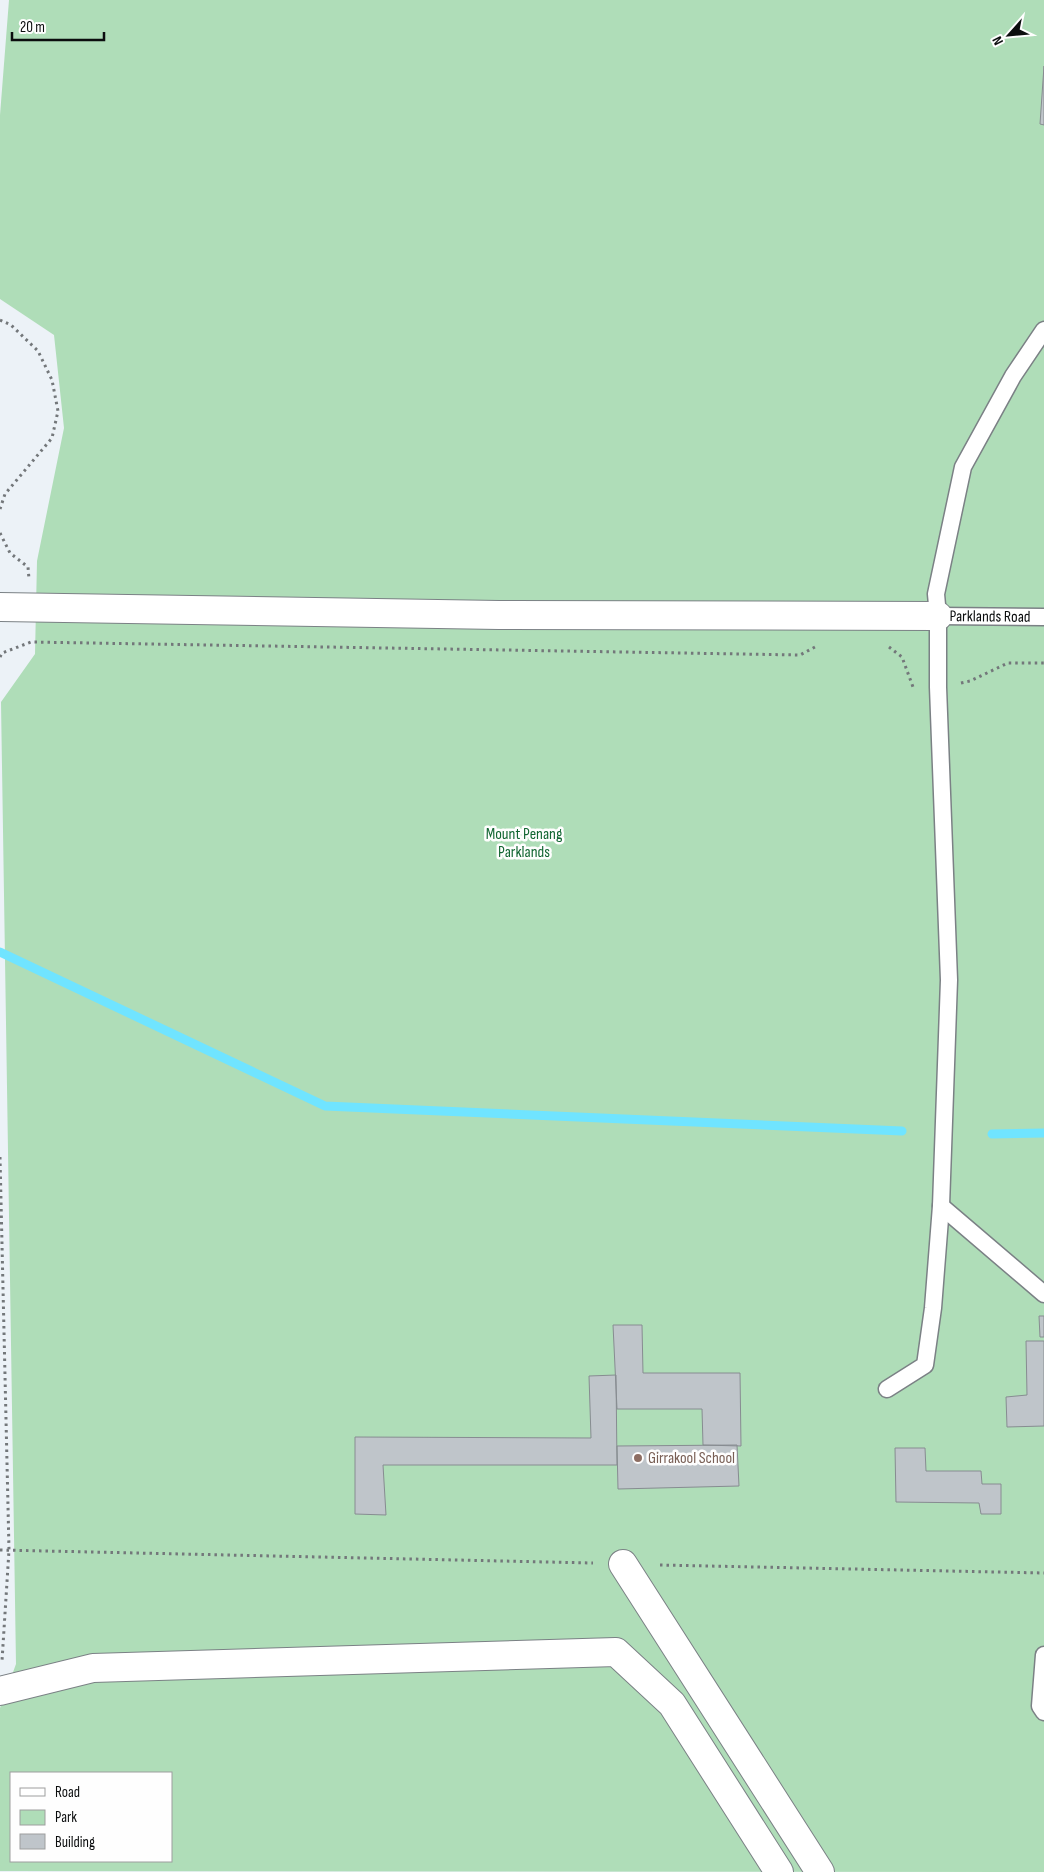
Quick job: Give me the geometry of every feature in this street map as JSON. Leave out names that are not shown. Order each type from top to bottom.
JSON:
[{"type":"street","points":[[0,607],[499,615],[938,616]]},
{"type":"street","points":[[623,1564],[820,1872]]},
{"type":"street","points":[[1,1680],[93,1668],[616,1652],[672,1704],[779,1872]]},
{"type":"lane","points":[[887,1389],[925,1365],[933,1308],[941,1206],[949,980],[936,594],[963,467],[1013,376],[1044,330]]},
{"type":"lane","name":"Parklands Road","points":[[938,616],[1044,617]]},
{"type":"lane","points":[[941,1206],[1044,1294]]},
{"type":"lane","points":[[1044,1655],[1040,1706],[1044,1712]]},
{"type":"path","points":[[0,320],[11,325],[38,350],[52,380],[58,411],[52,438],[5,494],[0,509]]},
{"type":"path","points":[[0,657],[2,653],[32,642],[800,655],[821,644]]},
{"type":"path","points":[[882,642],[902,657],[912,687],[938,687],[970,681],[1008,663],[1044,663]]},
{"type":"path","points":[[0,1157],[9,1550],[1,1680]]},
{"type":"path","points":[[0,1550],[1044,1573]]},
{"type":"green space","name":"Mount Penang Parklands","points":[[9,0],[1044,0],[1044,1872],[0,1871],[0,1708],[16,1664],[1,702],[35,654],[37,561],[64,428],[54,335],[0,299],[0,115]]},
{"type":"building","points":[[1044,66],[1044,125],[1040,124]]},
{"type":"building","points":[[1039,1316],[1044,1316],[1044,1337],[1040,1337]]},
{"type":"building","points":[[613,1325],[642,1325],[643,1373],[740,1373],[741,1446],[703,1445],[702,1409],[617,1409]]},
{"type":"building","points":[[1026,1341],[1044,1341],[1044,1426],[1007,1427],[1006,1397],[1027,1395]]},
{"type":"building","points":[[616,1375],[617,1465],[383,1465],[386,1515],[355,1514],[355,1437],[591,1438],[589,1376]]},
{"type":"building","points":[[737,1445],[739,1486],[618,1489],[617,1446]]},
{"type":"building","points":[[895,1448],[925,1448],[926,1471],[981,1471],[982,1484],[1001,1484],[1001,1514],[981,1514],[979,1503],[896,1502]]},
{"type":"waterway","points":[[0,952],[325,1106],[902,1131]]},
{"type":"waterway","points":[[992,1134],[1044,1133]]},
{"type":"place","name":"Girrakool School","points":[[638,1458]]}]
